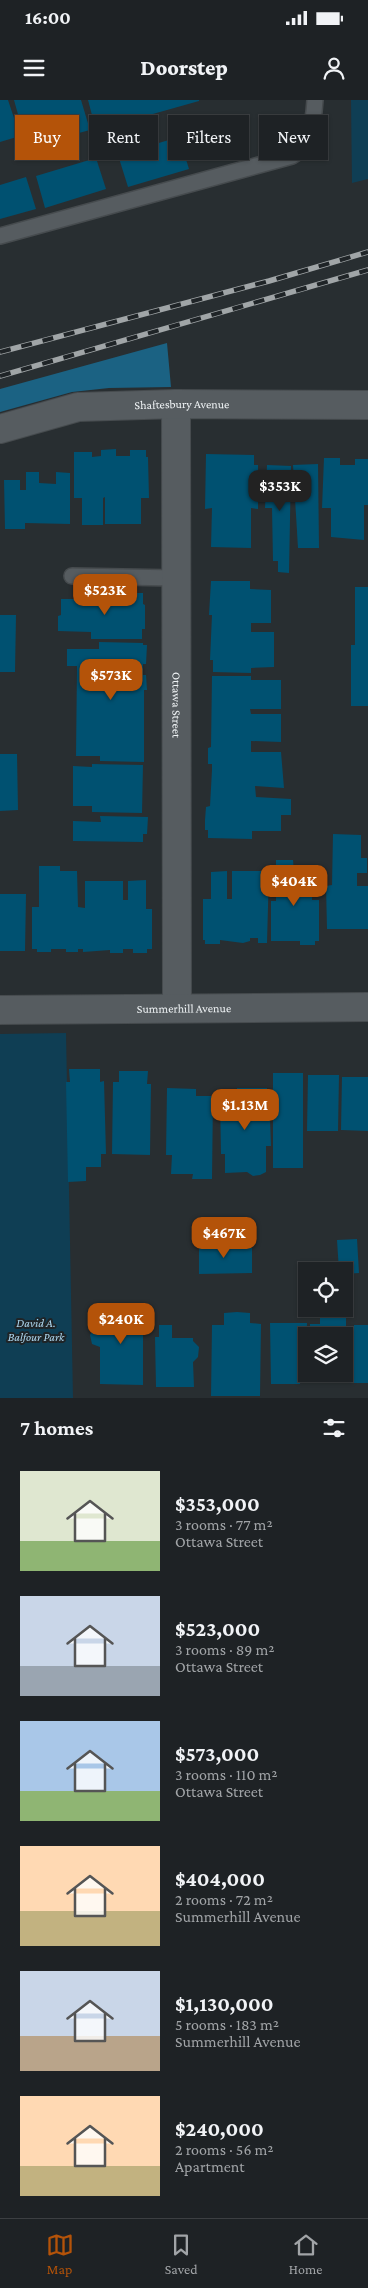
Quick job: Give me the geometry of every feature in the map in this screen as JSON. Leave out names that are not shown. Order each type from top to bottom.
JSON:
[{"type":"street","name":"Shaftesbury Avenue","points":[[0,429],[78,407],[176,404],[368,405]]},
{"type":"street","name":"Ottawa Street","points":[[176,404],[177,1008]]},
{"type":"street","name":"Summerhill Avenue","points":[[0,1010],[368,1007]]},
{"type":"lane","points":[[0,236],[292,156],[300,151],[308,137],[315,100]]},
{"type":"lane","points":[[72,576],[175,578]]},
{"type":"green space","points":[[351,100],[368,100],[368,179],[352,183]]},
{"type":"green space","name":"David A. Balfour Park","points":[[66,1033],[73,1398],[0,1398],[0,1034]]},
{"type":"shaded area","points":[[167,343],[171,387],[109,388],[72,392],[0,412],[0,389]]},
{"type":"building","points":[[0,100],[8,100],[15,121],[15,138],[0,142]]},
{"type":"building","points":[[14,100],[81,100],[89,130],[79,133],[79,115],[18,115]]},
{"type":"building","points":[[88,100],[199,100],[149,115],[92,115]]},
{"type":"building","points":[[168,140],[168,160],[186,160],[189,169],[128,187],[120,160],[158,160],[158,143]]},
{"type":"building","points":[[89,160],[97,160],[106,189],[45,208],[36,176]]},
{"type":"building","points":[[26,177],[36,209],[0,219],[0,185]]},
{"type":"building","points":[[116,449],[116,456],[130,456],[130,450],[146,450],[146,457],[148,457],[149,498],[141,498],[141,524],[105,524],[105,497],[103,498],[103,525],[82,525],[82,498],[74,498],[74,452],[92,452],[92,457],[101,456],[101,450]]},
{"type":"building","points":[[206,454],[254,455],[254,465],[258,465],[258,509],[251,508],[251,548],[211,547],[212,508],[205,509]]},
{"type":"building","points":[[324,458],[340,458],[340,465],[355,465],[355,459],[368,459],[368,505],[364,505],[364,540],[331,537],[331,508],[322,508]]},
{"type":"building","points":[[318,464],[319,548],[298,548],[293,465]]},
{"type":"building","points":[[267,465],[291,466],[289,573],[278,572],[278,561],[273,561],[272,508],[265,508]]},
{"type":"building","points":[[26,472],[39,472],[39,483],[56,484],[56,472],[70,473],[70,524],[25,523],[25,529],[5,529],[4,480],[20,480],[20,490],[26,490]]},
{"type":"building","points":[[211,581],[250,581],[250,589],[271,590],[271,623],[251,623],[251,632],[274,632],[274,667],[251,668],[251,673],[213,672],[213,660],[210,660],[212,615],[209,615]]},
{"type":"building","points":[[355,587],[368,587],[368,706],[351,706],[351,645],[355,645]]},
{"type":"building","points":[[92,593],[143,593],[145,629],[142,629],[142,639],[91,639],[91,632],[58,631],[61,599],[91,599]]},
{"type":"building","points":[[0,615],[16,615],[15,672],[0,672]]},
{"type":"building","points":[[99,642],[143,643],[143,645],[147,645],[146,664],[143,664],[143,675],[146,675],[147,690],[144,690],[144,762],[100,761],[100,756],[76,756],[77,666],[67,666],[67,649],[99,649]]},
{"type":"building","points":[[212,676],[251,676],[251,680],[281,680],[281,709],[250,709],[251,714],[281,714],[281,742],[251,741],[251,752],[281,752],[284,788],[255,786],[256,797],[291,799],[291,815],[281,815],[281,831],[252,831],[252,839],[208,838],[208,830],[205,830],[205,820],[206,807],[210,806],[212,770],[212,764],[208,764],[208,748],[211,747]]},
{"type":"building","points":[[0,754],[17,754],[18,810],[0,811]]},
{"type":"building","points":[[92,764],[143,765],[142,813],[92,812],[92,806],[73,806],[73,766],[92,767]]},
{"type":"building","points":[[100,816],[148,817],[147,834],[143,834],[143,842],[73,841],[73,821],[101,822]]},
{"type":"building","points":[[333,834],[361,835],[361,858],[367,858],[367,873],[357,873],[357,886],[368,886],[368,929],[327,929],[326,886],[332,885]]},
{"type":"building","points":[[276,860],[293,860],[294,872],[312,872],[312,900],[319,900],[319,941],[315,941],[315,945],[300,945],[300,941],[271,941],[271,901],[276,901]]},
{"type":"building","points":[[39,866],[60,866],[60,871],[77,871],[78,907],[85,908],[85,881],[123,881],[123,900],[128,900],[128,881],[146,880],[146,909],[152,909],[152,949],[147,949],[147,953],[133,953],[133,949],[123,949],[123,953],[110,953],[110,950],[83,952],[83,949],[78,949],[78,952],[66,952],[66,949],[51,949],[51,952],[37,952],[37,949],[32,949],[32,907],[39,907]]},
{"type":"building","points":[[227,871],[227,899],[232,899],[232,871],[269,871],[267,943],[258,943],[258,938],[250,938],[250,941],[243,943],[220,940],[220,944],[205,944],[205,940],[203,940],[203,899],[211,899],[211,872]]},
{"type":"building","points":[[0,894],[26,894],[25,951],[0,951]]},
{"type":"building","points":[[69,1069],[100,1069],[100,1082],[104,1081],[106,1154],[101,1154],[101,1167],[86,1167],[86,1181],[68,1182],[66,1082],[70,1082]]},
{"type":"building","points":[[119,1071],[148,1071],[147,1084],[151,1084],[150,1155],[112,1154],[113,1082],[119,1082]]},
{"type":"building","points":[[273,1073],[303,1073],[303,1168],[273,1168]]},
{"type":"building","points":[[308,1075],[339,1075],[338,1131],[307,1131]]},
{"type":"building","points":[[342,1077],[368,1077],[368,1131],[341,1130]]},
{"type":"building","points":[[167,1088],[196,1089],[196,1096],[213,1096],[212,1179],[192,1179],[193,1174],[171,1174],[172,1155],[166,1155]]},
{"type":"building","points":[[237,1088],[267,1088],[267,1119],[270,1119],[271,1146],[266,1146],[266,1172],[260,1175],[253,1176],[247,1172],[225,1173],[225,1154],[221,1154],[220,1099],[225,1099],[225,1091],[237,1091]]},
{"type":"building","points":[[357,1239],[359,1273],[353,1273],[353,1262],[338,1262],[337,1240]]},
{"type":"building","points":[[199,1242],[221,1243],[221,1248],[252,1248],[252,1273],[199,1274]]},
{"type":"building","points":[[143,1306],[143,1385],[100,1384],[100,1347],[92,1344],[90,1335],[95,1327],[102,1326],[100,1308]]},
{"type":"building","points":[[224,1313],[250,1313],[250,1323],[261,1324],[260,1396],[211,1396],[212,1325],[224,1325]]},
{"type":"building","points":[[320,1317],[346,1317],[346,1326],[349,1327],[310,1327],[310,1324],[320,1324]]},
{"type":"building","points":[[270,1323],[307,1323],[307,1327],[298,1327],[298,1382],[300,1384],[271,1384]]},
{"type":"building","points":[[159,1325],[172,1325],[172,1338],[193,1338],[193,1341],[199,1347],[198,1357],[193,1362],[194,1387],[156,1387],[155,1337],[159,1337]]},
{"type":"building","points":[[354,1325],[368,1325],[368,1383],[354,1383]]},
{"type":"railway","points":[[0,352],[269,281],[368,252]]},
{"type":"railway","points":[[0,376],[368,270]]}]
